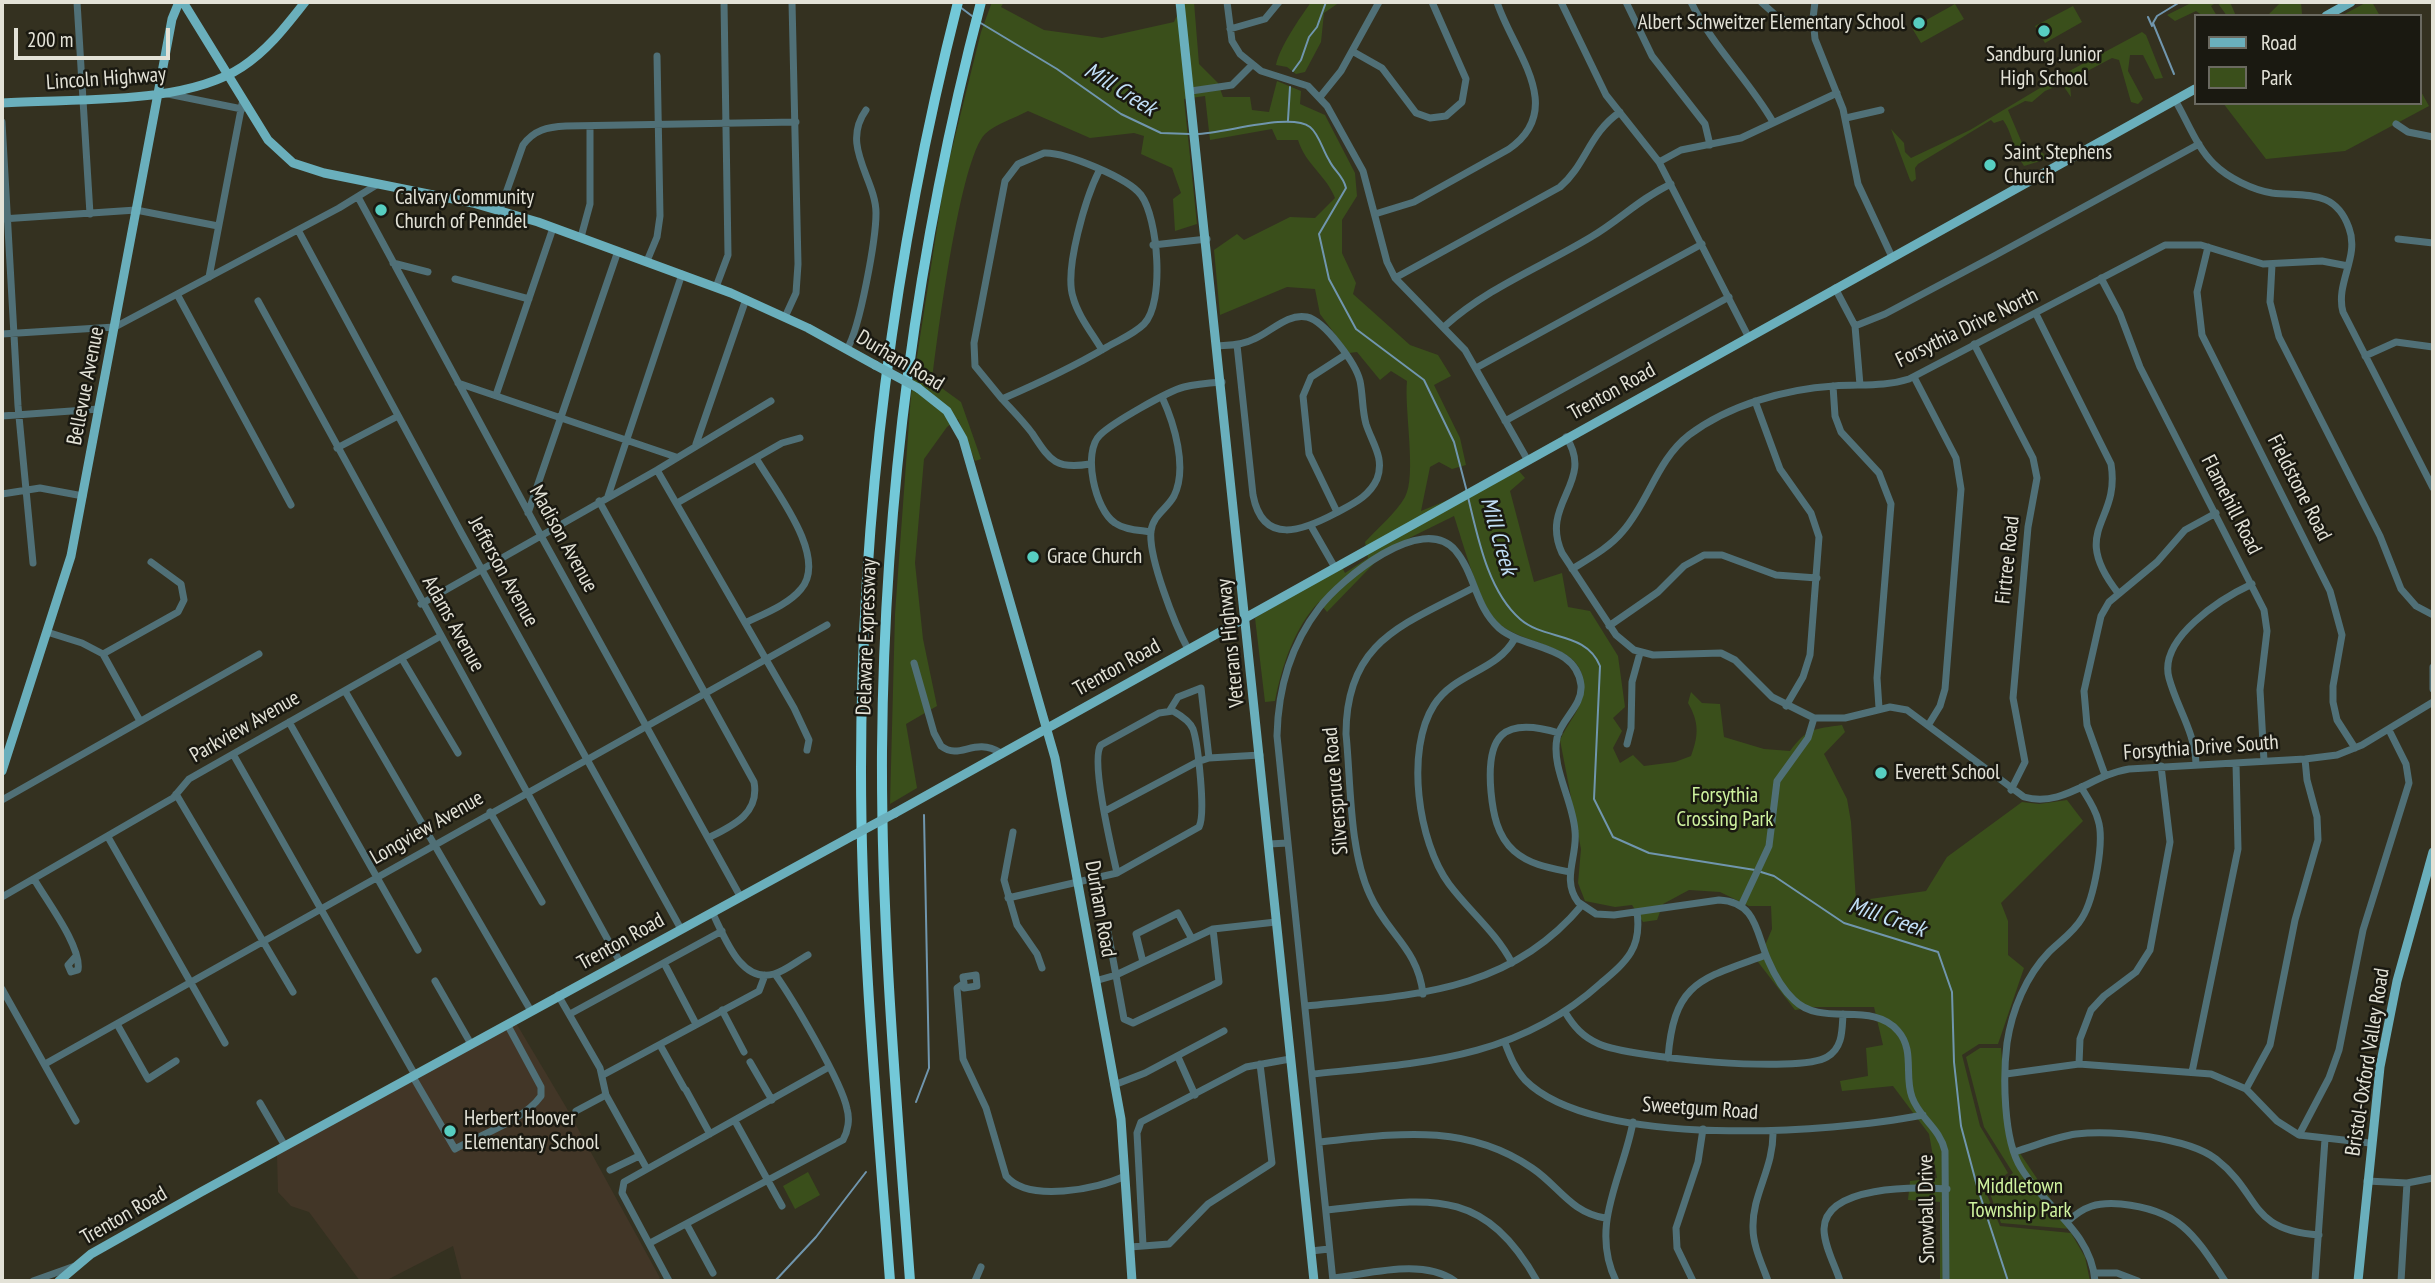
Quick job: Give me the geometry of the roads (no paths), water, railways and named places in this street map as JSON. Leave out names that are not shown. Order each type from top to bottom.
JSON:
[{"type":"highway","name":"Delaware Expressway","points":[[890,1281],[863,879],[862,706],[866,603],[876,466],[892,331],[918,178],[957,6]]},
{"type":"highway","name":"Delaware Expressway","points":[[910,1281],[883,866],[882,753],[886,614],[894,499],[912,342],[939,184],[969,47],[981,7]]},
{"type":"main road","name":"Durham Road","points":[[181,2],[228,75],[244,106],[273,147],[293,163],[500,210],[682,274],[746,299],[847,349],[918,388],[947,411],[963,439],[1048,727],[1114,1085],[1125,1176],[1132,1281]]},
{"type":"main road","name":"Bellevue Avenue","points":[[2,771],[71,556],[136,210],[161,93],[172,19],[181,2]]},
{"type":"main road","name":"Lincoln Highway","points":[[2,103],[161,93],[198,87],[228,75],[265,49],[305,2]]},
{"type":"main road","name":"Veterans Highway","points":[[1180,2],[1222,382],[1314,1281]]},
{"type":"main road","points":[[2330,14],[2351,2]]},
{"type":"main road","name":"Trenton Road","points":[[59,1281],[91,1254],[558,995],[895,813],[1472,489],[2194,90]]},
{"type":"main road","name":"Bristol-Oxford Valley Road","points":[[2358,1281],[2370,1143],[2390,1015],[2433,852]]},
{"type":"street","points":[[77,2],[90,214]]},
{"type":"street","points":[[716,287],[728,255],[724,2]]},
{"type":"street","points":[[785,317],[797,286],[792,2]]},
{"type":"street","points":[[1227,2],[1230,29],[1236,49],[1252,65],[1297,81],[1320,97],[1357,157],[1387,262],[1395,278],[1413,299],[1445,327],[1476,368],[1527,459]]},
{"type":"street","points":[[1230,29],[1265,19],[1279,2]]},
{"type":"street","points":[[1320,97],[1334,81],[1379,2]]},
{"type":"street","points":[[1352,51],[1382,68],[1416,113],[1439,117],[1453,111],[1465,96],[1466,79],[1432,2]]},
{"type":"street","points":[[1375,214],[1414,202],[1509,149],[1522,138],[1531,125],[1535,112],[1534,90],[1497,2]]},
{"type":"street","points":[[1561,2],[1598,82],[1659,162],[1748,336]]},
{"type":"street","points":[[1626,2],[1652,56],[1705,124],[1710,145]]},
{"type":"street","points":[[1691,2],[1707,31],[1755,91],[1773,122]]},
{"type":"street","points":[[1761,2],[1780,19],[1812,23]]},
{"type":"street","points":[[1815,2],[1812,23],[1817,47],[1846,118],[1858,184],[1892,257]]},
{"type":"street","points":[[647,261],[656,242],[660,216],[657,56]]},
{"type":"street","points":[[1191,91],[1232,85],[1252,65]]},
{"type":"street","points":[[161,93],[244,106],[209,277]]},
{"type":"street","points":[[1659,162],[1681,150],[1734,141],[1837,93]]},
{"type":"street","points":[[2175,100],[2199,144],[2214,164],[2249,186],[2271,192],[2307,193],[2333,204],[2349,228],[2352,253],[2341,292],[2341,304],[2433,488]]},
{"type":"street","points":[[847,349],[858,322],[876,215],[858,156],[859,126],[866,110]]},
{"type":"street","points":[[1846,118],[1881,110]]},
{"type":"street","points":[[1395,278],[1560,187],[1572,176],[1599,129],[1620,112]]},
{"type":"street","points":[[2,122],[4,219],[33,563]]},
{"type":"street","points":[[500,210],[520,150],[529,136],[554,127],[796,122]]},
{"type":"street","points":[[2396,124],[2408,132],[2433,136]]},
{"type":"street","points":[[581,237],[590,204],[590,126]]},
{"type":"street","points":[[1854,326],[1885,314],[2199,144]]},
{"type":"street","points":[[1002,399],[1057,376],[1102,350],[1143,325],[1153,311],[1157,290],[1153,245],[1148,211],[1140,194],[1126,183],[1063,155],[1044,153],[1018,164],[1005,181],[973,353],[978,372],[1002,399],[1031,431],[1050,460],[1072,466],[1090,464]]},
{"type":"street","points":[[1099,170],[1083,210],[1070,284],[1078,310],[1102,350]]},
{"type":"street","points":[[2,334],[115,327],[298,230],[378,184]]},
{"type":"street","points":[[1445,327],[1471,305],[1592,237],[1641,199],[1671,184]]},
{"type":"street","name":"Madison Avenue","points":[[358,197],[528,513],[740,896]]},
{"type":"street","points":[[4,219],[136,210],[218,226]]},
{"type":"street","points":[[496,395],[553,228]]},
{"type":"street","name":"Jefferson Avenue","points":[[298,230],[481,570],[681,929]]},
{"type":"street","points":[[1153,245],[1207,239]]},
{"type":"street","points":[[2398,239],[2433,243]]},
{"type":"street","name":"Forsythia Drive North","points":[[1572,569],[1623,531],[1660,468],[1677,446],[1697,430],[1755,401],[1833,386],[1888,384],[1914,377],[2165,245],[2190,243],[2272,265],[2310,261],[2348,266]]},
{"type":"street","points":[[1476,368],[1702,244]]},
{"type":"street","name":"Fieldstone Road","points":[[2207,247],[2197,292],[2202,335],[2330,592],[2342,635],[2333,686],[2333,702],[2337,720],[2355,748]]},
{"type":"street","points":[[528,513],[618,251]]},
{"type":"street","points":[[393,263],[428,272]]},
{"type":"street","points":[[2272,265],[2270,302],[2279,337],[2380,536],[2401,589],[2416,606],[2433,615]]},
{"type":"street","points":[[608,496],[682,274]]},
{"type":"street","name":"Flamehill Road","points":[[2101,278],[2120,314],[2140,367],[2252,584],[2266,622],[2260,681],[2264,761]]},
{"type":"street","points":[[455,279],[529,299]]},
{"type":"street","points":[[1835,288],[1854,326],[1860,385]]},
{"type":"street","points":[[177,294],[291,505]]},
{"type":"street","points":[[1505,421],[1729,297]]},
{"type":"street","points":[[695,445],[746,299]]},
{"type":"street","name":"Adams Avenue","points":[[258,301],[439,637],[620,962]]},
{"type":"street","points":[[2036,314],[2111,464],[2112,489],[2096,531],[2095,548],[2100,566],[2118,593]]},
{"type":"street","points":[[1218,346],[1237,345],[1301,317],[1314,319],[1323,326],[1345,355],[1360,382],[1366,422],[1378,451],[1380,468],[1368,493],[1298,531],[1282,530],[1269,524],[1257,509],[1237,345]]},
{"type":"street","points":[[2365,356],[2396,342],[2433,346]]},
{"type":"street","name":"Firtree Road","points":[[1974,344],[2033,458],[2037,471],[2026,548],[2013,698],[2025,762],[2021,775],[2011,790]]},
{"type":"street","points":[[1337,512],[1309,454],[1303,396],[1311,377],[1345,355]]},
{"type":"street","points":[[1914,377],[1956,458],[1961,489],[1945,689],[1940,706],[1929,724]]},
{"type":"street","points":[[458,382],[677,457]]},
{"type":"street","points":[[1151,531],[1125,528],[1111,520],[1102,507],[1090,464],[1093,446],[1100,434],[1182,387],[1222,382]]},
{"type":"street","points":[[1833,386],[1835,416],[1841,432],[1879,473],[1891,504],[1877,678],[1879,708]]},
{"type":"street","points":[[1162,397],[1175,433],[1178,482],[1173,497],[1157,516],[1151,531],[1171,612],[1188,649]]},
{"type":"street","points":[[421,604],[540,534],[657,470],[771,401]]},
{"type":"street","points":[[1755,401],[1780,469],[1815,522],[1820,544],[1810,655],[1803,677],[1786,706]]},
{"type":"street","points":[[2,416],[99,409]]},
{"type":"street","points":[[337,448],[398,416]]},
{"type":"street","points":[[1566,437],[1574,453],[1576,469],[1554,525],[1558,544],[1609,626],[1625,645],[1640,653],[1632,682],[1631,727],[1627,744]]},
{"type":"street","points":[[677,503],[791,438],[800,438]]},
{"type":"street","points":[[745,623],[796,594],[805,584],[810,569],[807,546],[757,458]]},
{"type":"street","points":[[657,470],[801,721],[809,740],[807,750]]},
{"type":"street","points":[[2,494],[27,488],[83,496]]},
{"type":"street","points":[[599,501],[751,774],[755,793],[747,815],[708,838]]},
{"type":"street","points":[[2105,775],[2087,725],[2084,691],[2097,625],[2105,608],[2118,593],[2157,562],[2185,530],[2216,513]]},
{"type":"street","points":[[1311,526],[1334,566]]},
{"type":"street","points":[[1455,1281],[1432,1270],[1333,1279],[1277,736],[1278,710],[1285,674],[1296,644],[1316,611],[1344,582],[1368,564],[1409,541],[1431,537],[1454,549],[1490,618],[1515,638],[1559,653],[1576,669],[1580,685],[1579,696],[1559,733],[1558,760],[1575,829],[1571,888],[1582,905],[1604,915],[1719,901],[1741,906],[1761,867],[1773,830],[1777,781],[1808,738],[1814,718]]},
{"type":"street","points":[[1359,552],[1368,564]]},
{"type":"street","points":[[1609,626],[1658,592],[1684,566],[1704,555],[1722,555],[1776,575],[1817,578]]},
{"type":"street","points":[[103,654],[171,617],[183,606],[183,590],[178,580],[151,562]]},
{"type":"street","points":[[2196,764],[2191,733],[2168,676],[2170,653],[2177,641],[2212,607],[2252,584]]},
{"type":"street","name":"Silverspruce Road","points":[[1423,994],[1414,957],[1384,919],[1370,896],[1362,873],[1346,734],[1347,711],[1358,673],[1381,640],[1412,617],[1473,588]]},
{"type":"street","name":"Longview Avenue","points":[[45,1064],[827,625]]},
{"type":"street","points":[[47,632],[82,643],[103,654],[140,721]]},
{"type":"street","name":"Parkview Avenue","points":[[2,897],[176,794],[189,779],[439,637]]},
{"type":"street","points":[[1512,963],[1493,933],[1449,884],[1433,856],[1424,821],[1418,753],[1423,727],[1440,696],[1467,674],[1498,660],[1515,638]]},
{"type":"street","name":"Forsythia Drive South","points":[[1640,653],[1721,653],[1735,660],[1760,688],[1786,706],[1814,718],[1847,718],[1879,708],[1907,710],[1929,724],[2011,790],[2042,800],[2065,796],[2105,775],[2129,768],[2337,755],[2389,730],[2433,702]]},
{"type":"street","points":[[2,800],[258,654]]},
{"type":"street","points":[[402,659],[458,753]]},
{"type":"street","points":[[914,663],[934,733],[941,746],[956,751],[982,745],[1001,752]]},
{"type":"street","points":[[2433,667],[2433,689]]},
{"type":"street","points":[[1117,873],[1096,762],[1098,748],[1159,713],[1170,710],[1178,697],[1202,688],[1209,758]]},
{"type":"street","points":[[345,691],[531,1011]]},
{"type":"street","points":[[1008,898],[1117,873],[1199,827],[1202,811],[1192,728],[1170,710]]},
{"type":"street","points":[[289,722],[418,950]]},
{"type":"street","points":[[1559,733],[1531,726],[1517,727],[1504,734],[1490,752],[1490,776],[1496,821],[1509,847],[1531,863],[1570,872]]},
{"type":"street","points":[[2299,1135],[2329,1079],[2339,1050],[2363,930],[2409,783],[2406,764],[2389,730]]},
{"type":"street","points":[[233,754],[455,1149],[521,1113],[541,1096],[541,1087],[507,1024]]},
{"type":"street","points":[[1105,811],[1197,762],[1209,758],[1260,755]]},
{"type":"street","points":[[2246,1089],[2270,1045],[2295,920],[2318,840],[2317,817],[2306,780],[2305,759]]},
{"type":"street","points":[[2192,1072],[2238,849],[2236,763]]},
{"type":"street","points":[[2079,1064],[2080,1039],[2091,1010],[2104,996],[2136,972],[2150,950],[2170,842],[2161,766]]},
{"type":"street","points":[[2081,787],[2095,813],[2100,832],[2088,906],[2076,928],[2043,959],[2025,986],[2010,1029],[2006,1074],[2010,1131],[2014,1153],[2027,1176],[2083,1242],[2095,1277],[2117,1273],[2138,1281]]},
{"type":"street","points":[[176,794],[293,992]]},
{"type":"street","points":[[490,812],[541,901]]},
{"type":"street","points":[[1013,832],[1004,872],[1008,898],[1017,925],[1037,954],[1042,968]]},
{"type":"street","points":[[107,837],[225,1043]]},
{"type":"street","points":[[1269,844],[1288,844]]},
{"type":"street","points":[[34,879],[68,935],[76,956]]},
{"type":"street","points":[[1305,1006],[1423,994],[1463,985],[1512,963],[1542,944],[1582,905]]},
{"type":"street","name":"Snowball Drive","points":[[1741,906],[1755,920],[1766,955],[1783,987],[1802,1007],[1819,1013],[1883,1019],[1900,1032],[1908,1052],[1911,1095],[1944,1144],[1947,1189],[1946,1281]]},
{"type":"street","points":[[712,912],[743,966],[765,975],[775,974],[808,955]]},
{"type":"street","points":[[1312,1074],[1432,1062],[1505,1043],[1565,1012],[1607,978],[1633,950],[1639,932],[1637,912]]},
{"type":"street","points":[[1143,962],[1136,934],[1178,913],[1192,939]]},
{"type":"street","points":[[1095,981],[1116,975],[1213,929],[1276,922]]},
{"type":"street","points":[[1108,932],[1124,1019],[1128,1022],[1215,986],[1220,976],[1213,929]]},
{"type":"street","points":[[569,1014],[722,931]]},
{"type":"street","points":[[1668,1058],[1674,1015],[1692,988],[1713,974],[1766,955]]},
{"type":"street","points":[[664,963],[696,1024]]},
{"type":"street","points":[[650,1243],[843,1140],[847,1133],[847,1107],[828,1067],[775,974]]},
{"type":"street","points":[[603,1075],[759,991],[765,975]]},
{"type":"street","points":[[435,981],[471,1044]]},
{"type":"street","points":[[964,983],[959,985],[956,994],[961,1051],[994,1130],[1006,1176],[1020,1187],[1063,1191],[1106,1185],[1125,1176]]},
{"type":"street","points":[[2,989],[76,1121]]},
{"type":"street","points":[[558,995],[603,1075],[606,1095],[647,1169]]},
{"type":"street","points":[[722,1010],[744,1052]]},
{"type":"street","points":[[1565,1012],[1577,1030],[1599,1044],[1668,1058],[1759,1063],[1823,1059],[1839,1046],[1843,1014]]},
{"type":"street","points":[[117,1024],[148,1079],[176,1061]]},
{"type":"street","points":[[1114,1085],[1178,1057],[1224,1031]]},
{"type":"street","name":"Sweetgum Road","points":[[1505,1043],[1518,1072],[1542,1093],[1576,1110],[1633,1122],[1703,1129],[1773,1131],[1870,1124],[1923,1115]]},
{"type":"street","points":[[660,1045],[710,1134]]},
{"type":"street","points":[[1178,1057],[1195,1096]]},
{"type":"street","points":[[1143,1245],[1138,1128],[1141,1122],[1246,1067],[1290,1059]]},
{"type":"street","points":[[750,1062],[772,1100]]},
{"type":"street","points":[[1130,1247],[1169,1244],[1208,1204],[1272,1163],[1260,1064]]},
{"type":"street","points":[[2006,1074],[2079,1064],[2192,1072],[2223,1077],[2246,1089],[2277,1121],[2299,1135],[2370,1143]]},
{"type":"street","points":[[670,1281],[621,1187],[647,1169],[828,1067]]},
{"type":"street","points":[[576,1111],[606,1095]]},
{"type":"street","points":[[260,1103],[285,1146]]},
{"type":"street","points":[[735,1121],[782,1206]]},
{"type":"street","points":[[1616,1281],[1605,1254],[1605,1218],[1633,1122]]},
{"type":"street","points":[[1693,1281],[1677,1248],[1676,1228],[1698,1162],[1703,1129]]},
{"type":"street","points":[[1768,1281],[1754,1238],[1753,1224],[1757,1199],[1773,1156],[1773,1131]]},
{"type":"street","points":[[1319,1142],[1417,1132],[1471,1139],[1503,1151],[1535,1170],[1583,1213],[1605,1218]]},
{"type":"street","points":[[2014,1153],[2078,1134],[2178,1141],[2198,1148],[2217,1160],[2262,1216],[2275,1226],[2292,1232],[2319,1235]]},
{"type":"street","points":[[2315,1281],[2325,1139]]},
{"type":"street","points":[[610,1170],[639,1156]]},
{"type":"street","points":[[2367,1181],[2407,1183],[2433,1178]]},
{"type":"street","points":[[2401,1281],[2407,1183]]},
{"type":"street","points":[[1840,1281],[1825,1234],[1827,1218],[1833,1207],[1852,1197],[1898,1190],[1947,1189]]},
{"type":"street","points":[[1326,1210],[1425,1201],[1459,1207],[1502,1231],[1524,1258],[1537,1281]]},
{"type":"street","points":[[2067,1222],[2083,1208],[2097,1203],[2159,1210],[2189,1233],[2225,1281]]},
{"type":"street","points":[[687,1225],[713,1273]]},
{"type":"street","points":[[1311,1251],[1329,1249]]},
{"type":"street","points":[[33,1281],[75,1266]]},
{"type":"street","points":[[975,1281],[981,1268]]},
{"type":"street","points":[[1401,1271],[1402,1281]]},
{"type":"waterway","points":[[1293,71],[1301,60],[1309,37],[1317,27],[1326,2]]},
{"type":"waterway","points":[[2174,74],[2153,23],[2157,16],[2180,2]]},
{"type":"waterway","name":"Mill Creek","points":[[960,7],[972,16]]},
{"type":"waterway","points":[[2148,17],[2152,26]]},
{"type":"waterway","name":"Mill Creek","points":[[979,22],[1057,69],[1121,114],[1161,133],[1190,134]]},
{"type":"waterway","points":[[1288,120],[1290,87]]},
{"type":"waterway","name":"Mill Creek","points":[[1196,134],[1288,122],[1300,123],[1313,130],[1346,188],[1319,234],[1329,279],[1356,329],[1424,380],[1454,442],[1467,492]]},
{"type":"waterway","name":"Mill Creek","points":[[1468,497],[1486,563],[1509,607],[1530,626],[1585,647],[1594,655],[1600,666],[1594,799],[1613,837],[1649,853],[1755,870]]},
{"type":"waterway","points":[[916,1102],[929,1068],[924,815]]},
{"type":"waterway","name":"Mill Creek","points":[[1761,872],[1774,876],[1844,923],[1938,952],[1952,992],[1954,1062],[1961,1126],[2008,1281]]},
{"type":"waterway","points":[[775,1281],[816,1237],[866,1172]]},
{"type":"place","name":"Albert Schweitzer Elementary School","points":[[1919,23]]},
{"type":"place","name":"Sandburg Junior High School","points":[[2044,31]]},
{"type":"place","name":"Saint Stephens Church","points":[[1990,165]]},
{"type":"place","name":"Calvary Community Church of Penndel","points":[[381,210]]},
{"type":"place","name":"Grace Church","points":[[1033,557]]},
{"type":"place","name":"Everett School","points":[[1881,773]]},
{"type":"place","name":"Herbert Hoover Elementary School","points":[[450,1131]]},
{"type":"park label","name":"Forsythia Crossing Park","points":[[1725,808]]},
{"type":"park label","name":"Middletown Township Park","points":[[2020,1199]]}]
